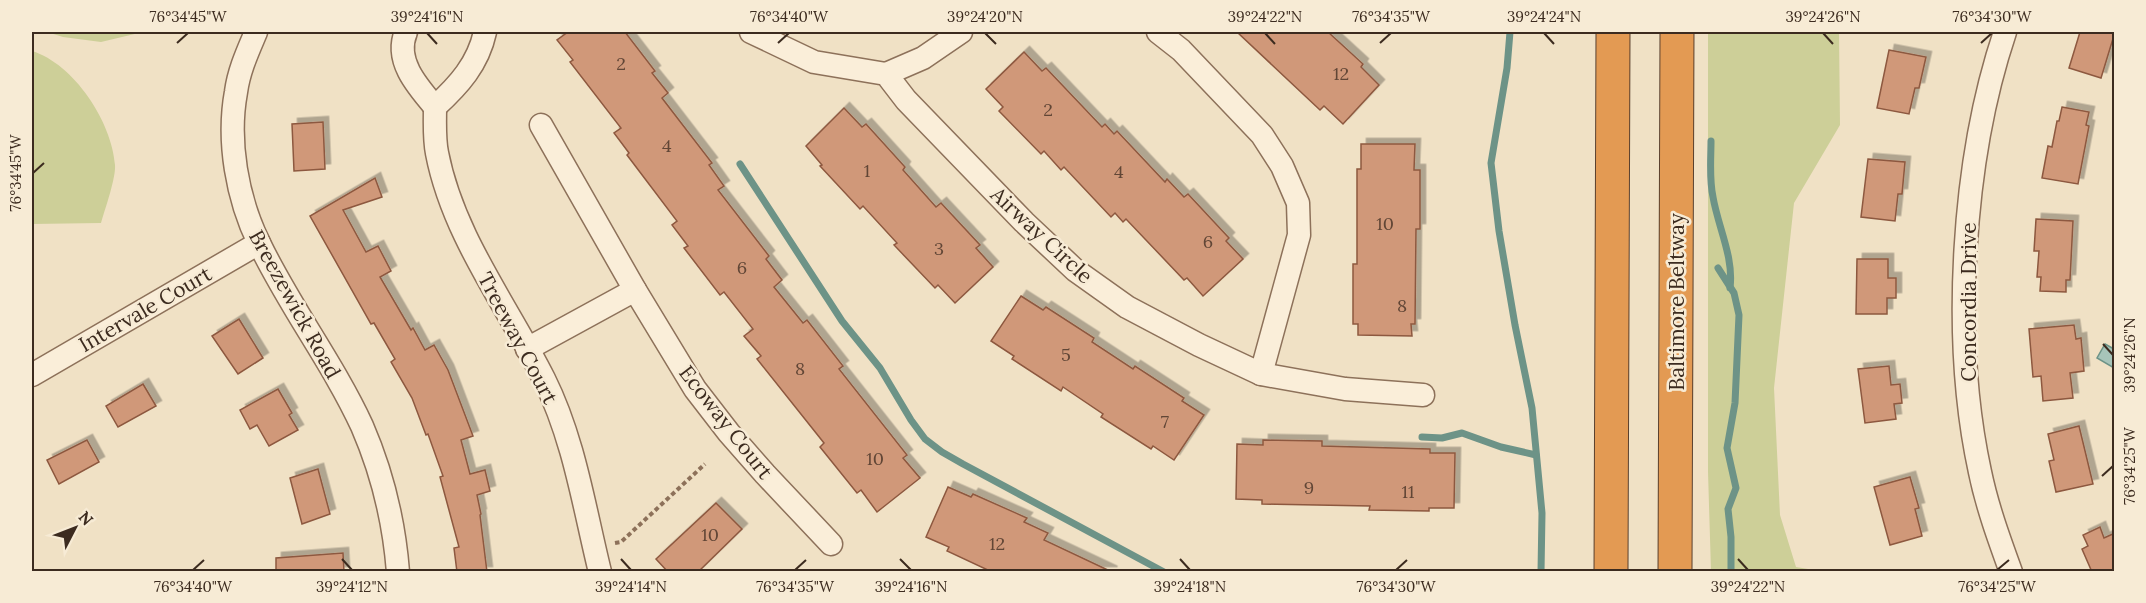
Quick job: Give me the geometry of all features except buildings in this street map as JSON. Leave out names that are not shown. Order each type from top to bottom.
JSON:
[{"type":"highway","points":[[1592,32],[1612,394]]},
{"type":"highway","points":[[1611,572],[1613,32]]},
{"type":"highway","name":"Baltimore Beltway","points":[[1675,572],[1677,32]]},
{"type":"street","name":"Breezewick Road","points":[[256,32],[244,59],[236,92],[233,124],[240,189],[259,243],[361,425],[383,485],[391,518],[398,572]]},
{"type":"street","points":[[400,35],[403,58],[419,88],[435,107],[456,87],[472,67],[481,49],[485,32]]},
{"type":"street","points":[[751,32],[814,62],[886,74],[923,58],[961,32]]},
{"type":"street","points":[[1158,32],[1181,50],[1262,135],[1282,166],[1298,203],[1299,235],[1261,374]]},
{"type":"street","name":"Concordia Drive","points":[[2005,32],[1976,154],[1969,212],[1965,315],[1966,367],[1971,423],[1980,472],[1996,530],[2011,572]]},
{"type":"street","name":"Airway Circle","points":[[886,74],[906,100],[1024,222],[1075,270],[1127,307],[1261,374],[1345,390],[1423,395]]},
{"type":"street","name":"Treeway Court","points":[[435,107],[436,151],[445,183],[482,272],[544,379],[562,422],[600,572]]},
{"type":"street","name":"Ecoway Court","points":[[541,125],[635,290],[695,389],[729,433],[831,544]]},
{"type":"street","name":"Intervale Court","points":[[32,375],[259,243]]},
{"type":"street","points":[[526,349],[635,290]]},
{"type":"path","points":[[611,544],[621,542],[705,464]]},
{"type":"green space","points":[[47,32],[143,32],[101,42],[63,37]]},
{"type":"green space","points":[[1708,32],[1839,32],[1840,125],[1794,203],[1774,388],[1780,515],[1796,567],[1820,571],[1711,571],[1708,472]]},
{"type":"green space","points":[[32,51],[48,58],[76,81],[98,113],[107,131],[115,171],[101,223],[32,224]]},
{"type":"shaded area","points":[[2105,344],[2114,349],[2114,368],[2097,358]]},
{"type":"waterway","points":[[1510,32],[1507,68],[1491,163],[1499,231],[1532,408],[1542,513],[1541,572]]},
{"type":"waterway","points":[[1711,141],[1712,190],[1728,253],[1730,288]]},
{"type":"waterway","points":[[740,164],[842,321],[880,368],[925,439],[963,464],[1164,572]]},
{"type":"waterway","points":[[1718,268],[1734,293],[1739,315],[1735,403],[1727,448],[1736,488],[1728,509],[1731,572]]},
{"type":"waterway","points":[[1422,437],[1442,438],[1462,433],[1501,447],[1536,455]]}]
